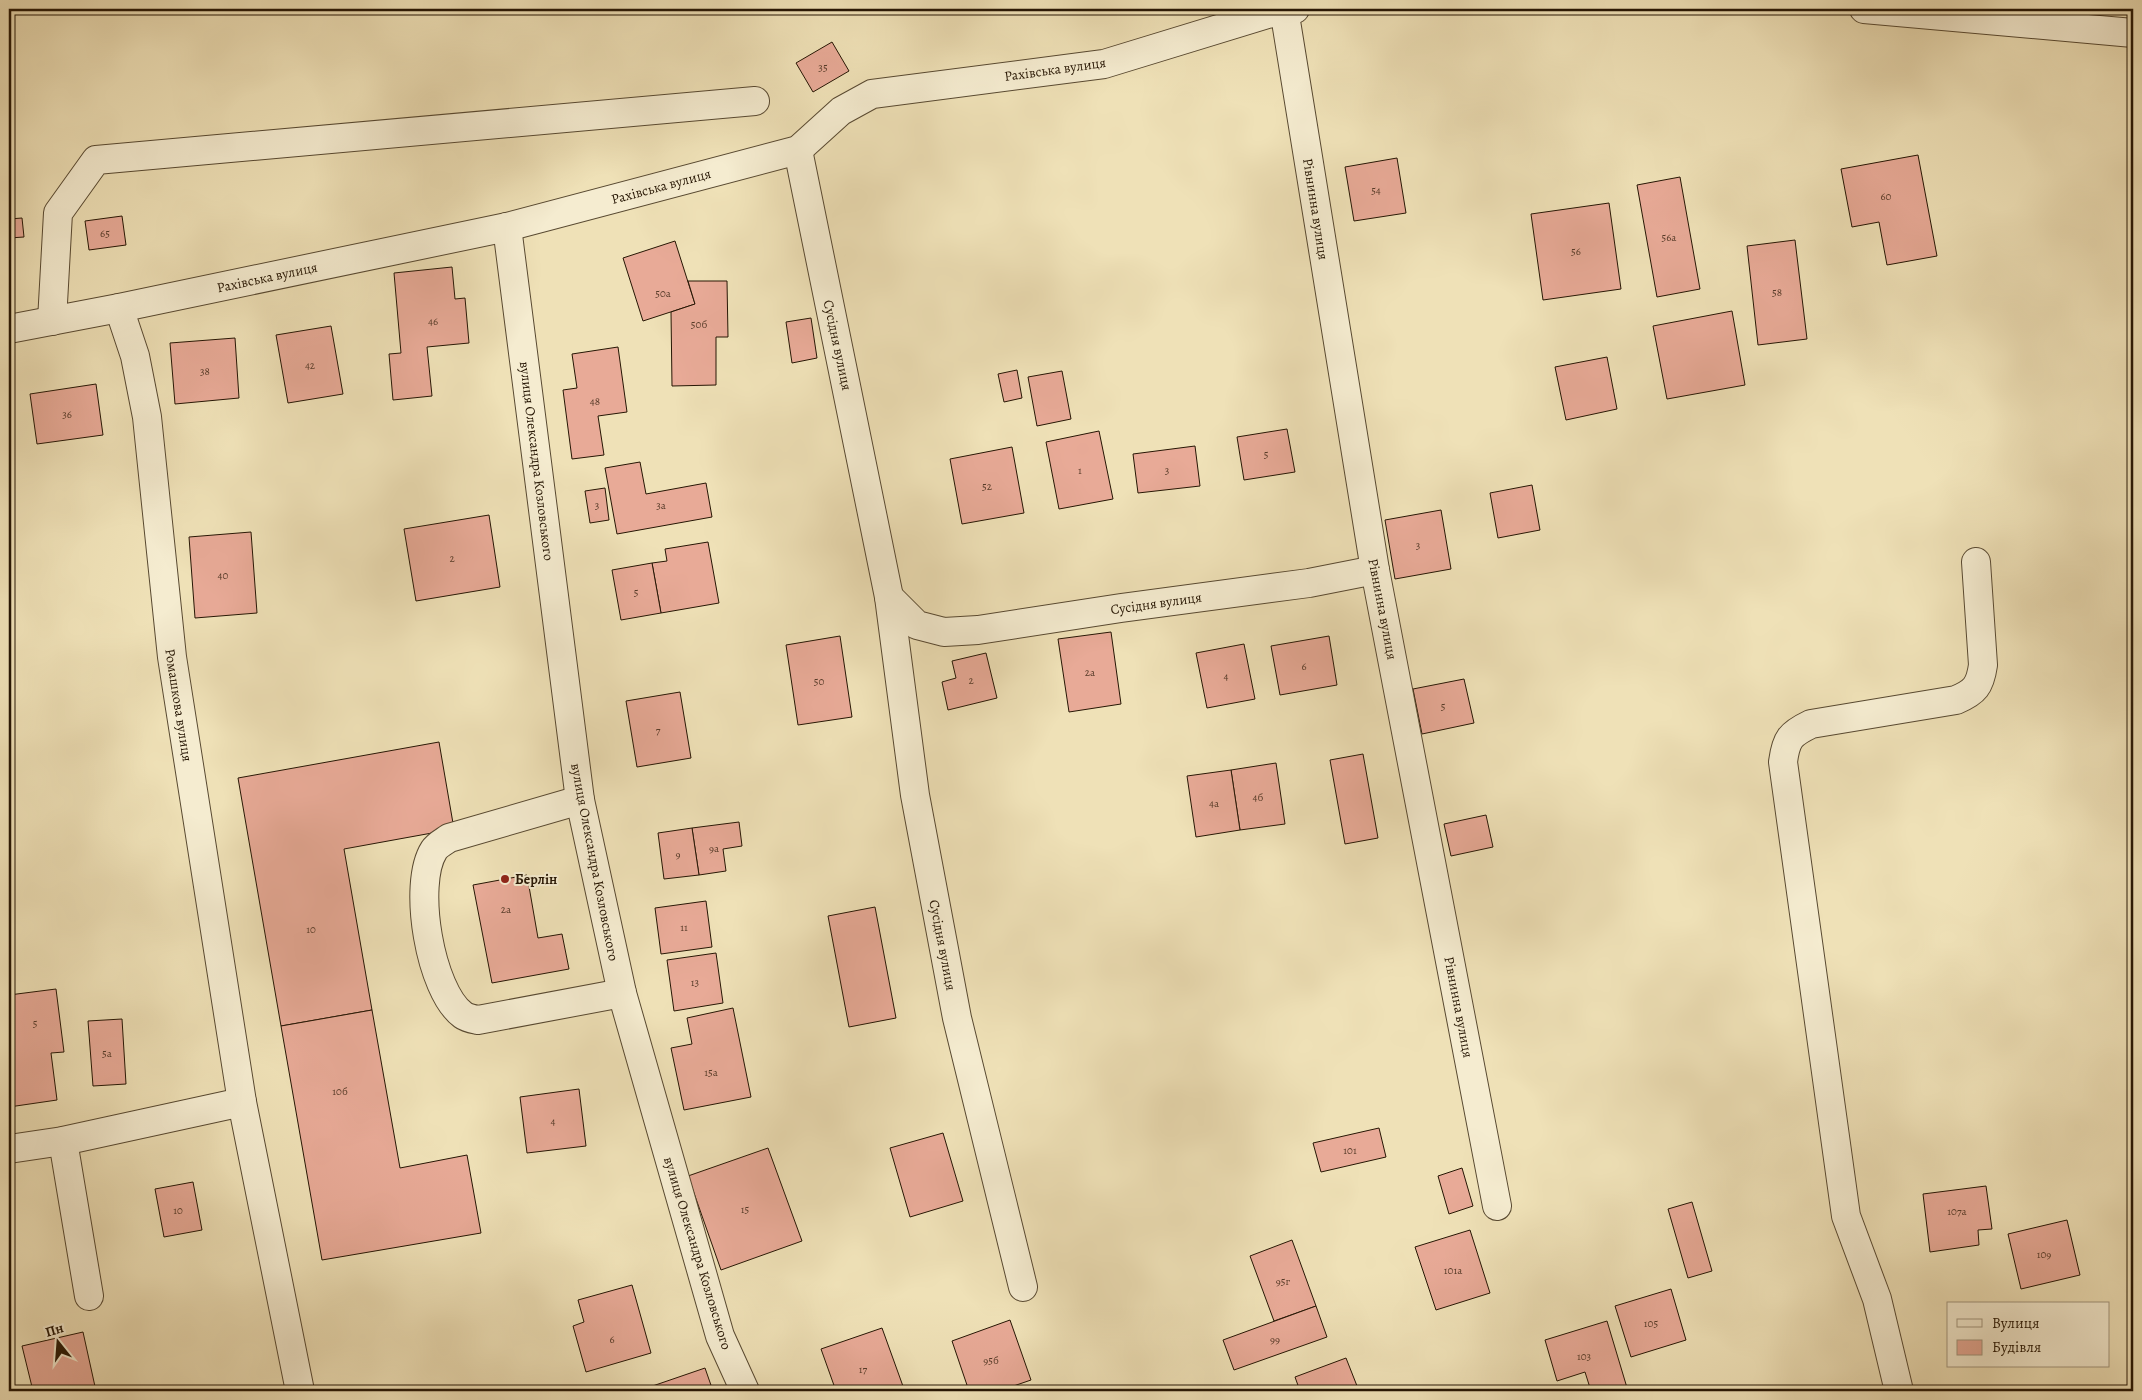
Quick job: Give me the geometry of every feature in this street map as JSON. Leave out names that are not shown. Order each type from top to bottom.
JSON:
[{"type":"street","name":"Рахівська вулиця","points":[[9,329],[507,227],[798,150],[841,111],[872,94],[1104,64],[1284,9],[1295,9]]},
{"type":"street","name":"Рівнинна вулиця","points":[[1284,9],[1375,570],[1497,1206]]},
{"type":"street","points":[[1864,9],[2133,32]]},
{"type":"street","points":[[52,321],[58,213],[96,160],[755,101]]},
{"type":"street","name":"Сусідня вулиця","points":[[798,150],[889,597],[915,795],[953,998],[1023,1287]]},
{"type":"street","name":"вулиця Олександра Козловського","points":[[507,227],[580,800],[622,993],[720,1336],[745,1391]]},
{"type":"street","name":"Ромашкова вулиця","points":[[119,308],[135,356],[146,417],[172,657],[242,1102],[300,1391]]},
{"type":"street","points":[[1899,1391],[1877,1299],[1846,1216],[1783,762],[1785,745],[1795,731],[1811,724],[1956,700],[1970,694],[1981,681],[1983,665],[1976,562]]},
{"type":"street","name":"Сусідня вулиця","points":[[889,597],[916,624],[944,632],[978,630],[1121,608],[1309,583],[1375,570]]},
{"type":"street","points":[[580,800],[449,838],[435,849],[427,868],[424,893],[431,951],[440,978],[451,1001],[464,1016],[478,1020],[622,993]]},
{"type":"street","points":[[9,1149],[63,1141],[242,1102]]},
{"type":"street","points":[[63,1141],[89,1296]]},
{"type":"building","points":[[832,42],[849,71],[813,92],[796,63]]},
{"type":"building","points":[[1918,155],[1937,256],[1887,265],[1879,222],[1852,227],[1841,169]]},
{"type":"building","points":[[1397,158],[1406,213],[1354,221],[1345,167]]},
{"type":"building","points":[[1680,177],[1700,289],[1657,297],[1637,185]]},
{"type":"building","points":[[1609,203],[1621,289],[1543,300],[1531,214]]},
{"type":"building","points":[[122,216],[126,245],[89,250],[85,221]]},
{"type":"building","points":[[22,218],[24,237],[9,238],[9,219]]},
{"type":"building","points":[[1795,240],[1807,339],[1758,345],[1747,246]]},
{"type":"building","points":[[675,241],[695,304],[643,321],[623,258]]},
{"type":"building","points":[[452,267],[455,299],[465,298],[469,343],[427,347],[432,396],[393,400],[389,354],[401,353],[394,273]]},
{"type":"building","points":[[688,281],[727,281],[728,337],[716,337],[716,385],[672,386],[671,312],[695,304]]},
{"type":"building","points":[[1732,311],[1745,385],[1667,399],[1653,326]]},
{"type":"building","points":[[811,318],[817,358],[792,363],[786,322]]},
{"type":"building","points":[[331,326],[343,394],[288,403],[276,335]]},
{"type":"building","points":[[235,338],[239,398],[175,404],[170,343]]},
{"type":"building","points":[[618,347],[627,412],[598,416],[604,455],[572,459],[563,390],[577,388],[572,354]]},
{"type":"building","points":[[1607,357],[1617,409],[1566,420],[1555,367]]},
{"type":"building","points":[[1017,370],[1022,398],[1004,402],[998,374]]},
{"type":"building","points":[[1062,371],[1071,419],[1037,426],[1028,377]]},
{"type":"building","points":[[96,384],[103,435],[37,444],[30,394]]},
{"type":"building","points":[[1287,429],[1295,472],[1244,480],[1237,437]]},
{"type":"building","points":[[1099,431],[1113,499],[1059,509],[1046,442]]},
{"type":"building","points":[[1195,446],[1200,486],[1138,493],[1133,454]]},
{"type":"building","points":[[1012,447],[1024,513],[962,524],[950,459]]},
{"type":"building","points":[[640,462],[646,494],[706,483],[712,517],[617,534],[605,468]]},
{"type":"building","points":[[1532,485],[1540,530],[1498,538],[1490,493]]},
{"type":"building","points":[[605,488],[609,520],[590,523],[585,491]]},
{"type":"building","points":[[1441,510],[1451,569],[1395,579],[1385,520]]},
{"type":"building","points":[[489,515],[500,587],[416,601],[404,529]]},
{"type":"building","points":[[251,532],[257,613],[195,618],[189,537]]},
{"type":"building","points":[[708,542],[719,603],[661,613],[652,563],[667,561],[665,549]]},
{"type":"building","points":[[652,563],[661,613],[621,620],[612,570]]},
{"type":"building","points":[[1111,632],[1121,704],[1069,712],[1058,639]]},
{"type":"building","points":[[840,636],[852,717],[798,725],[786,645]]},
{"type":"building","points":[[1329,636],[1337,685],[1280,695],[1271,646]]},
{"type":"building","points":[[1244,644],[1255,699],[1207,708],[1196,653]]},
{"type":"building","points":[[986,653],[997,698],[948,710],[942,682],[956,678],[952,661]]},
{"type":"building","points":[[1464,679],[1474,723],[1422,734],[1413,689]]},
{"type":"building","points":[[680,692],[691,758],[637,767],[626,701]]},
{"type":"building","points":[[439,742],[454,829],[344,849],[372,1010],[281,1026],[238,778]]},
{"type":"building","points":[[1363,754],[1378,838],[1345,844],[1330,760]]},
{"type":"building","points":[[1276,763],[1285,824],[1240,830],[1231,770]]},
{"type":"building","points":[[1231,770],[1240,830],[1196,837],[1187,776]]},
{"type":"building","points":[[1486,815],[1493,847],[1451,856],[1444,824]]},
{"type":"building","points":[[739,822],[742,846],[723,849],[726,871],[699,875],[692,828]]},
{"type":"building","points":[[692,828],[699,875],[664,879],[658,833]]},
{"type":"building","points":[[527,875],[538,938],[562,934],[569,969],[492,983],[473,885]]},
{"type":"building","points":[[706,901],[712,947],[661,954],[655,908]]},
{"type":"building","points":[[875,907],[896,1018],[849,1027],[828,916]]},
{"type":"building","points":[[716,953],[723,1003],[674,1011],[667,960]]},
{"type":"building","points":[[56,989],[64,1052],[51,1053],[57,1100],[9,1107],[9,995]]},
{"type":"building","points":[[733,1008],[751,1097],[684,1110],[671,1048],[692,1044],[687,1018]]},
{"type":"building","points":[[372,1010],[400,1168],[467,1155],[481,1233],[322,1260],[281,1026]]},
{"type":"building","points":[[122,1019],[126,1084],[93,1086],[88,1021]]},
{"type":"building","points":[[579,1089],[586,1146],[527,1153],[520,1097]]},
{"type":"building","points":[[1379,1128],[1386,1157],[1321,1172],[1313,1143]]},
{"type":"building","points":[[943,1133],[963,1201],[910,1217],[890,1148]]},
{"type":"building","points":[[768,1148],[802,1241],[721,1270],[688,1176]]},
{"type":"building","points":[[1462,1168],[1473,1206],[1449,1214],[1438,1176]]},
{"type":"building","points":[[193,1182],[202,1230],[164,1237],[155,1189]]},
{"type":"building","points":[[1986,1186],[1992,1229],[1978,1230],[1979,1245],[1930,1252],[1923,1194]]},
{"type":"building","points":[[1692,1202],[1712,1271],[1688,1278],[1668,1209]]},
{"type":"building","points":[[2067,1220],[2080,1275],[2021,1289],[2008,1234]]},
{"type":"building","points":[[1470,1230],[1490,1293],[1436,1310],[1415,1247]]},
{"type":"building","points":[[1292,1240],[1316,1306],[1274,1321],[1250,1256]]},
{"type":"building","points":[[632,1285],[651,1353],[586,1372],[573,1326],[584,1322],[578,1300]]},
{"type":"building","points":[[1671,1289],[1686,1340],[1631,1357],[1615,1306]]},
{"type":"building","points":[[1316,1306],[1327,1337],[1234,1370],[1223,1340]]},
{"type":"building","points":[[1010,1320],[1031,1380],[999,1391],[969,1391],[952,1341]]},
{"type":"building","points":[[1607,1321],[1628,1391],[1591,1391],[1585,1372],[1557,1381],[1545,1340]]},
{"type":"building","points":[[882,1328],[904,1389],[898,1391],[836,1391],[821,1349]]},
{"type":"building","points":[[83,1332],[96,1391],[33,1391],[22,1346]]},
{"type":"building","points":[[1346,1358],[1359,1391],[1300,1391],[1295,1377]]},
{"type":"building","points":[[705,1368],[713,1391],[638,1391]]},
{"type":"place","name":"Берлін","points":[[505,879]]}]
